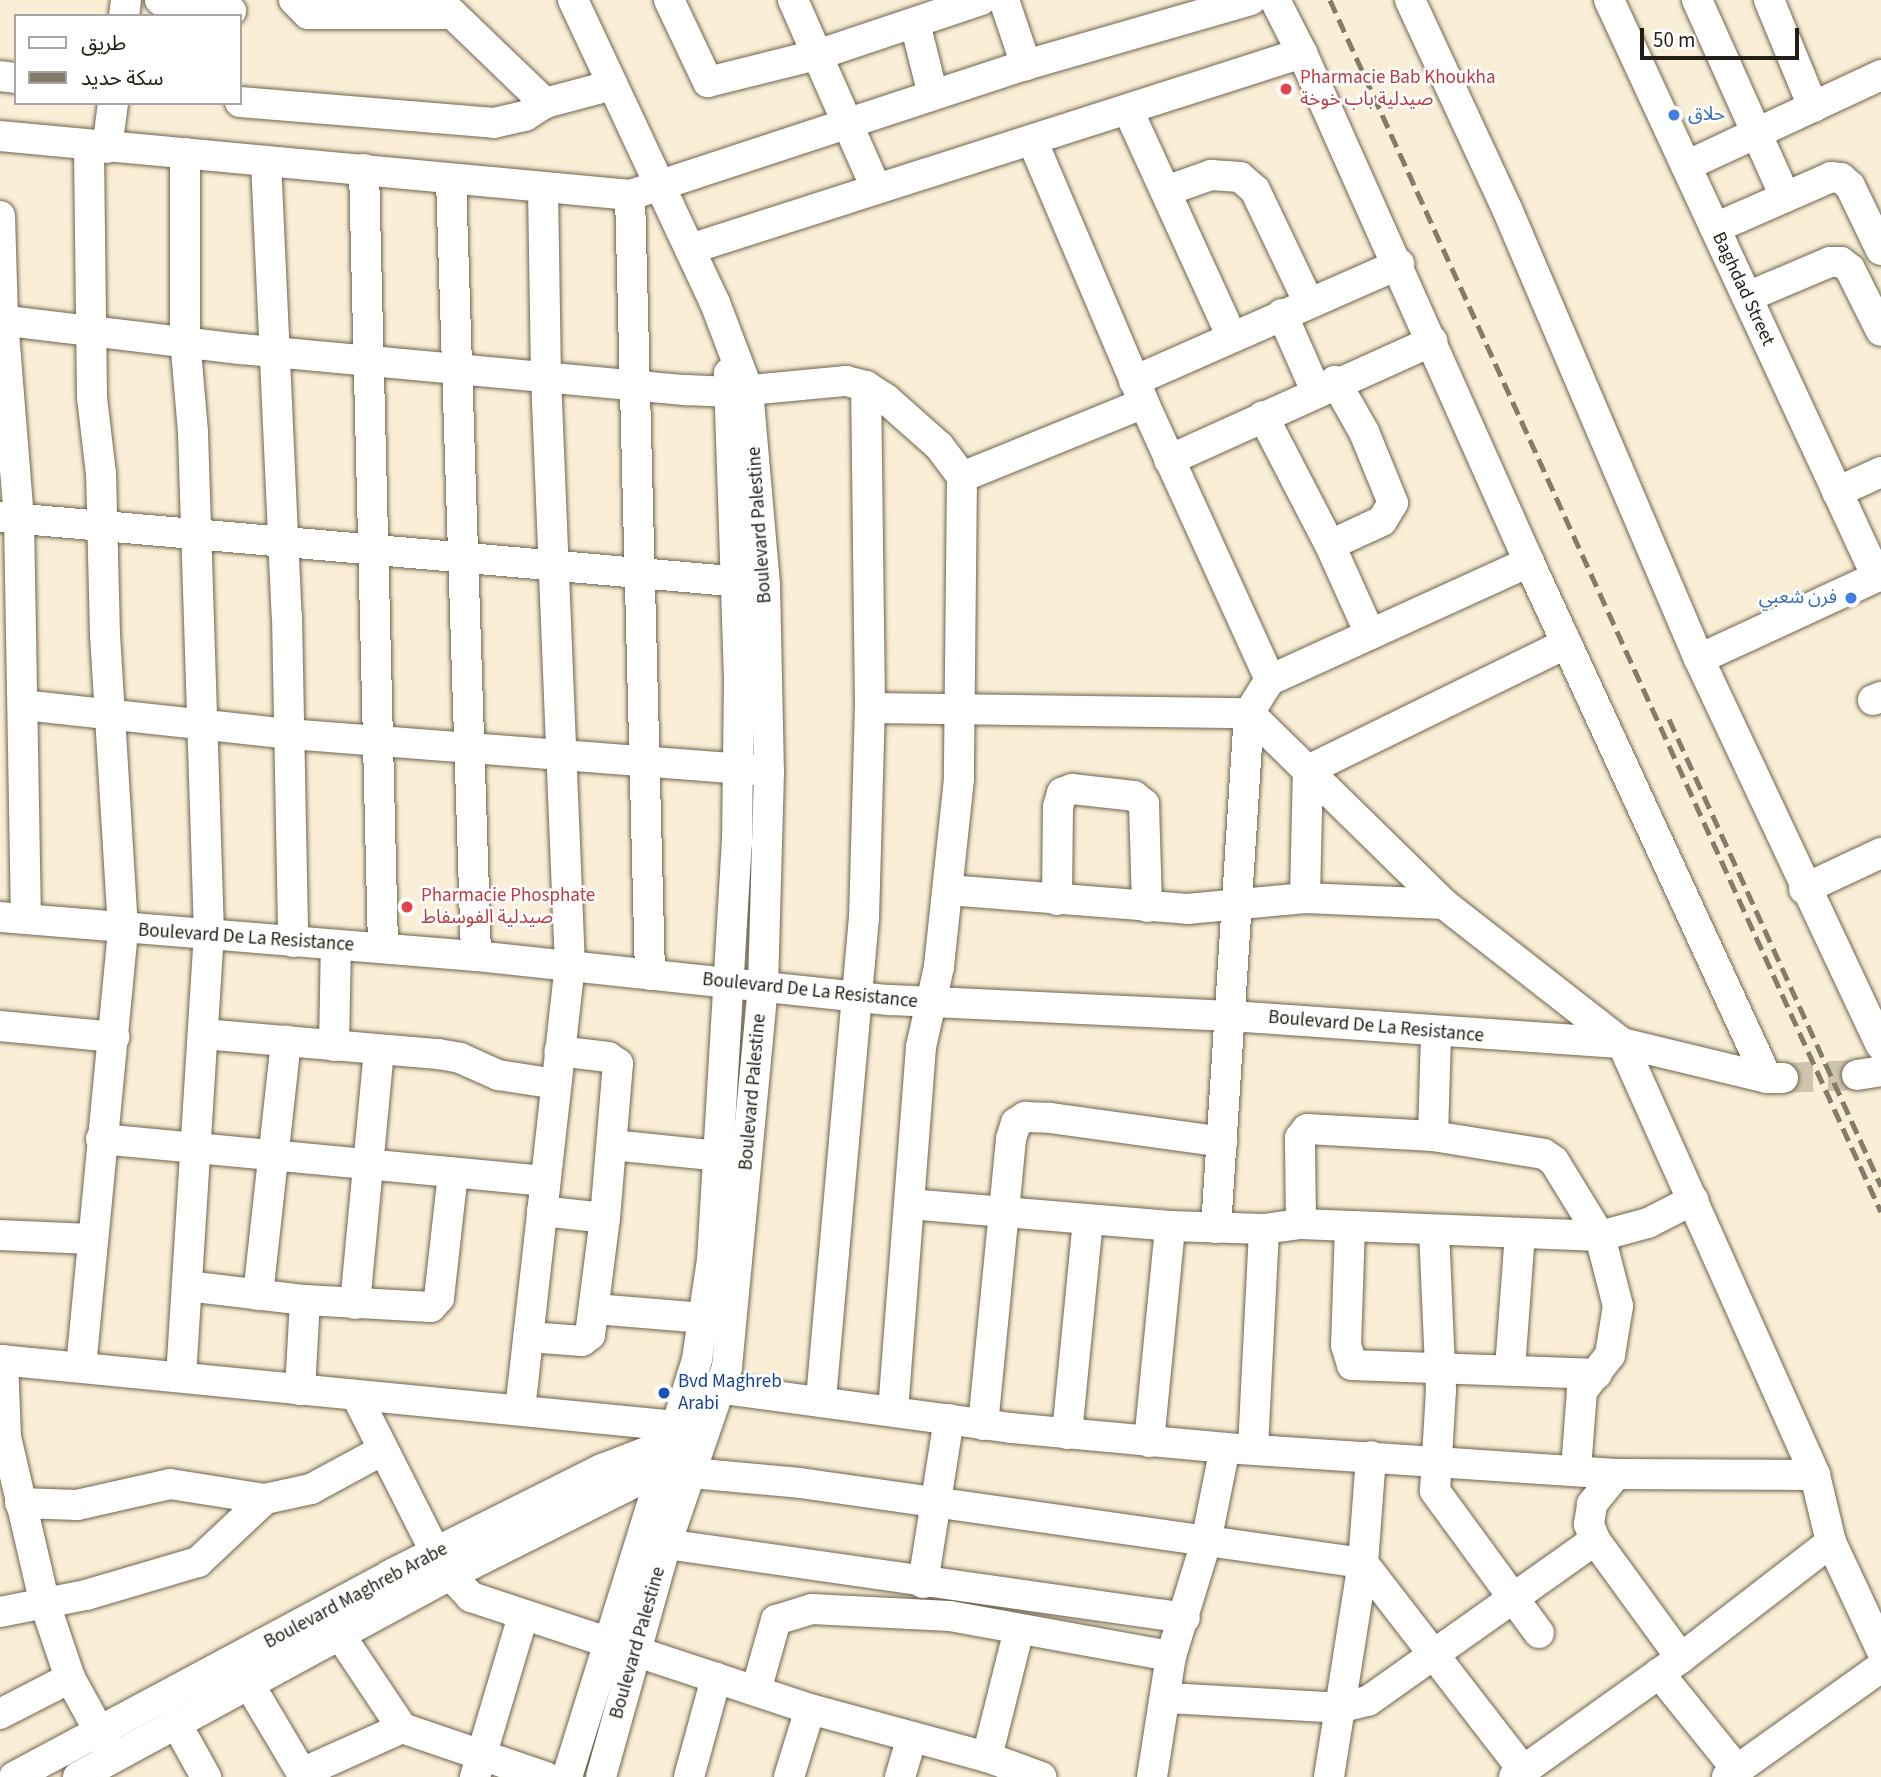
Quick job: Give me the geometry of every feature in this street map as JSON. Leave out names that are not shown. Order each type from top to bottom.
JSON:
[{"type":"street","points":[[160,0],[231,11]]},
{"type":"street","points":[[294,0],[308,15],[445,7],[534,103]]},
{"type":"street","name":"Boulevard Palestine","points":[[573,0],[613,85],[644,190],[690,249],[731,349],[765,584],[769,772],[763,986],[723,1389],[685,1448],[621,1644],[601,1777]]},
{"type":"street","points":[[669,0],[704,81],[820,54],[981,0]]},
{"type":"street","points":[[793,0],[820,54],[876,188]]},
{"type":"street","points":[[1004,0],[1026,65]]},
{"type":"street","points":[[0,136],[451,180],[543,187],[644,190],[1026,65],[1251,0]]},
{"type":"street","points":[[870,708],[1249,713],[1444,904],[1622,1043],[1775,1078],[1529,562],[1399,264],[1302,52],[1275,0]]},
{"type":"street","name":"Baghdad Street","points":[[1609,0],[1837,492],[1879,576]]},
{"type":"street","points":[[1697,0],[1753,134],[1785,197]]},
{"type":"street","points":[[1769,0],[1813,107]]},
{"type":"street","points":[[1419,3],[1699,659],[1804,890],[1881,1045]]},
{"type":"street","points":[[915,23],[933,95]]},
{"type":"street","points":[[690,249],[1302,52]]},
{"type":"street","points":[[1686,166],[1881,75]]},
{"type":"street","points":[[242,102],[435,121],[494,123],[534,103],[613,85]]},
{"type":"street","points":[[80,1367],[100,1139],[114,1037],[123,929],[90,329],[98,147],[112,105]]},
{"type":"street","points":[[1128,110],[1232,337]]},
{"type":"street","points":[[1032,140],[1139,392],[1270,680]]},
{"type":"street","points":[[181,1377],[209,934],[186,339],[185,153]]},
{"type":"street","points":[[267,161],[277,351],[293,942]]},
{"type":"street","points":[[363,170],[381,740],[383,948]]},
{"type":"street","points":[[1166,191],[1211,175],[1240,177],[1255,190],[1325,386],[1364,432],[1394,503],[1382,521],[1330,545]]},
{"type":"street","points":[[1715,228],[1831,177],[1841,178],[1850,186],[1881,250]]},
{"type":"street","points":[[451,180],[454,368],[476,956]]},
{"type":"street","points":[[520,1410],[570,967],[546,378],[543,187]]},
{"type":"street","points":[[644,190],[637,385],[642,759],[650,975]]},
{"type":"street","points":[[0,216],[1,320],[15,701],[13,918]]},
{"type":"street","points":[[1746,297],[1830,262],[1841,262],[1850,269],[1881,331]]},
{"type":"street","points":[[962,477],[1139,392],[1232,337],[1399,264]]},
{"type":"street","points":[[1,320],[277,351],[637,385],[739,391],[826,381],[873,400],[939,446],[962,477],[959,779],[948,890],[921,1047],[893,1411]]},
{"type":"street","points":[[1169,460],[1325,386],[1432,341]]},
{"type":"street","name":"Boulevard Palestine","points":[[567,1777],[621,1644],[666,1544],[685,1448],[704,1318],[721,1156],[738,768],[734,583],[739,391]]},
{"type":"street","points":[[821,1399],[859,998],[870,708],[873,400]]},
{"type":"street","points":[[1263,416],[1330,545],[1370,634]]},
{"type":"street","points":[[1837,492],[1881,472]]},
{"type":"street","points":[[9,518],[282,541],[462,560],[765,584]]},
{"type":"street","points":[[1216,1228],[1232,1016],[1249,713],[1270,680],[1529,562]]},
{"type":"street","points":[[1699,659],[1879,576]]},
{"type":"street","points":[[1308,770],[1567,643]]},
{"type":"street","points":[[15,701],[289,734],[642,759],[769,772]]},
{"type":"street","points":[[1305,898],[1308,770]]},
{"type":"street","points":[[1057,900],[1058,807],[1062,793],[1072,789],[1134,796],[1144,804],[1147,907]]},
{"type":"street","points":[[1804,890],[1881,853]]},
{"type":"street","points":[[948,890],[1147,907],[1237,906],[1305,898],[1444,904]]},
{"type":"street","name":"Boulevard De La Resistance","points":[[13,918],[476,956],[859,998],[1232,1016],[1436,1033],[1622,1043]]},
{"type":"street","points":[[334,1046],[337,946]]},
{"type":"street","points":[[0,1026],[114,1037]]},
{"type":"street","points":[[1433,1136],[1436,1033]]},
{"type":"street","points":[[203,1034],[460,1058],[498,1075],[556,1084]]},
{"type":"street","points":[[258,1295],[276,1154],[286,1041]]},
{"type":"street","points":[[1622,1043],[1815,1475],[1832,1542],[1881,1649]]},
{"type":"street","points":[[355,1304],[371,1165],[379,1050]]},
{"type":"street","points":[[529,1337],[587,1340],[595,1309],[605,1218],[618,1064],[608,1057],[559,1051]]},
{"type":"street","points":[[984,1425],[1011,1139],[1016,1123],[1025,1117],[1222,1142]]},
{"type":"street","points":[[1301,1224],[1300,1138],[1307,1129],[1433,1136],[1544,1154],[1561,1169],[1600,1236],[1618,1306],[1614,1342],[1597,1374],[1582,1391],[1576,1469]]},
{"type":"street","points":[[100,1139],[544,1181]]},
{"type":"street","points":[[612,1145],[721,1156]]},
{"type":"street","points":[[187,1286],[305,1300],[423,1309],[436,1303],[453,1173]]},
{"type":"street","points":[[909,1204],[1170,1226],[1264,1229],[1301,1224],[1600,1236],[1648,1223],[1693,1200]]},
{"type":"street","points":[[542,1211],[605,1218]]},
{"type":"street","points":[[1067,1434],[1088,1220]]},
{"type":"street","points":[[1149,1442],[1170,1226]]},
{"type":"street","points":[[1350,1226],[1347,1359],[1359,1368],[1441,1367],[1597,1374]]},
{"type":"street","points":[[1152,1777],[1168,1698],[1171,1656],[1185,1618],[1206,1542],[1239,1448],[1264,1229]]},
{"type":"street","points":[[1434,1230],[1441,1367],[1435,1491],[1539,1633]]},
{"type":"street","points":[[1510,1369],[1520,1234]]},
{"type":"street","points":[[0,1235],[93,1239]]},
{"type":"street","points":[[300,1390],[305,1300]]},
{"type":"street","points":[[595,1309],[704,1318]]},
{"type":"street","points":[[114,1757],[70,1678],[45,1604],[20,1503],[3,1412],[2,1360],[357,1397],[520,1410],[685,1448],[800,1483],[935,1505],[1363,1563],[1519,1774],[1670,1665],[1832,1542]]},
{"type":"street","points":[[723,1389],[821,1399],[984,1425],[1149,1442],[1576,1469],[1616,1474],[1815,1475]]},
{"type":"street","points":[[357,1397],[381,1451],[441,1564],[471,1598],[621,1644],[810,1709],[987,1757],[1041,1777]]},
{"type":"street","points":[[923,1583],[949,1419]]},
{"type":"street","name":"Boulevard Maghreb Arabe","points":[[78,1777],[176,1723],[242,1673],[441,1564],[602,1469],[685,1448]]},
{"type":"street","points":[[20,1503],[77,1505],[170,1484],[265,1499],[311,1489],[381,1451]]},
{"type":"street","points":[[1329,1777],[1363,1563],[1371,1456]]},
{"type":"street","points":[[1616,1474],[1592,1504],[1589,1524],[1595,1540],[1732,1774],[1881,1667]]},
{"type":"street","points":[[0,1612],[45,1604],[198,1562],[265,1499]]},
{"type":"street","points":[[1168,1698],[1339,1708],[1378,1695],[1514,1602],[1595,1540]]},
{"type":"street","points":[[666,1544],[923,1583],[1185,1618]]},
{"type":"street","name":"Boulevard Maghreb Arabe","points":[[14,1777],[98,1729],[340,1634],[441,1564]]},
{"type":"street","points":[[757,1691],[773,1629],[783,1615],[812,1609],[917,1614],[1171,1656]]},
{"type":"street","points":[[478,1767],[523,1616]]},
{"type":"street","points":[[987,1757],[1020,1630]]},
{"type":"street","points":[[340,1634],[402,1728],[478,1767],[546,1777]]},
{"type":"street","points":[[242,1673],[303,1775],[402,1728]]},
{"type":"street","points":[[0,1714],[70,1678]]},
{"type":"street","points":[[689,1777],[716,1678]]},
{"type":"street","points":[[789,1777],[810,1709]]},
{"type":"street","points":[[176,1723],[206,1777]]},
{"type":"street","points":[[900,1777],[912,1737]]},
{"type":"tunnel","points":[[1783,1078],[1857,1075]]},
{"type":"railway","points":[[1330,0],[1881,1212]]},
{"type":"railway","points":[[1669,719],[1881,1186]]},
{"type":"place","name":"Pharmacie Bab Khoukha صيدلية باب خوخة","points":[[1286,89]]},
{"type":"place","name":"حلاق","points":[[1674,115]]},
{"type":"place","name":"فرن شعبي","points":[[1851,598]]},
{"type":"place","name":"Pharmacie Phosphate صيدلية الفوسفاط","points":[[407,907]]},
{"type":"place","name":"Bvd Maghreb Arabi","points":[[664,1393]]}]
